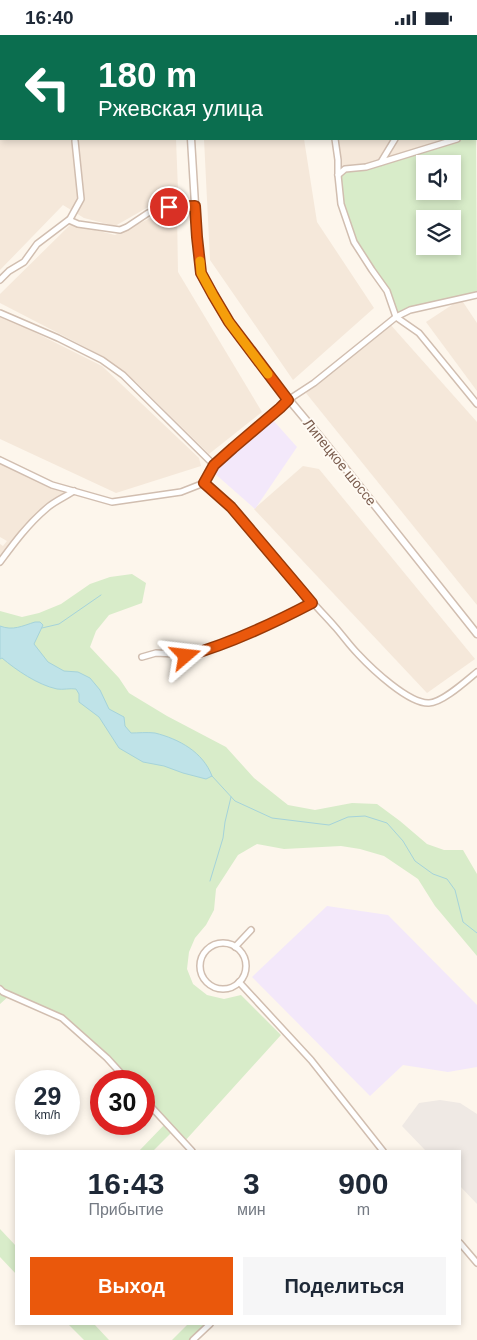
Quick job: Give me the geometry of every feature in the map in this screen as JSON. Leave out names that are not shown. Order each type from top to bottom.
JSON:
[{"type":"street","name":"Липецкое шоссе","points":[[192,140],[197,237],[201,273],[213,295],[229,322],[288,400],[326,444],[477,634]]},
{"type":"street","points":[[335,140],[341,205],[354,242],[387,291],[396,317],[419,333],[477,404]]},
{"type":"street","points":[[381,162],[394,140]]},
{"type":"street","points":[[338,175],[345,169],[366,167],[454,140]]},
{"type":"street","points":[[0,280],[9,271],[24,262],[37,244],[69,220],[81,199],[75,141]]},
{"type":"street","points":[[69,220],[120,229],[159,209],[195,206]]},
{"type":"street","points":[[0,459],[52,485],[112,502],[181,492],[204,483],[214,465],[288,400],[314,383],[396,317],[410,310],[477,295]]},
{"type":"street","points":[[0,313],[58,338],[102,360],[123,375],[214,465]]},
{"type":"street","points":[[204,483],[231,507],[358,654],[396,688],[413,700],[429,703],[440,701],[477,673]]},
{"type":"street","points":[[0,562],[30,524],[48,507],[74,491]]},
{"type":"street","points":[[142,657],[156,653],[186,656],[207,651],[288,617],[312,603]]},
{"type":"street","points":[[235,947],[251,930]]},
{"type":"street","points":[[223,943],[235,947],[241,953],[245,964],[243,975],[238,982],[228,988],[215,987],[205,980],[200,969],[202,956],[210,947],[223,943]]},
{"type":"street","points":[[238,982],[311,1060],[382,1150]]},
{"type":"street","points":[[0,989],[62,1018],[118,1070]]},
{"type":"street","points":[[155,1111],[191,1150]]},
{"type":"street","points":[[461,1244],[477,1263]]},
{"type":"street","points":[[194,1340],[209,1325]]},
{"type":"shaded area","points":[[0,140],[176,140],[178,190],[115,226],[84,218],[63,205],[0,270]]},
{"type":"shaded area","points":[[204,140],[304,140],[317,222],[374,308],[293,380],[210,260]]},
{"type":"shaded area","points":[[335,140],[454,140],[338,174]]},
{"type":"shaded area","points":[[165,211],[177,212],[178,272],[262,412],[209,454],[136,382],[89,349],[0,303],[0,294],[71,224],[115,235]]},
{"type":"shaded area","points":[[461,299],[477,323],[477,391],[426,322]]},
{"type":"shaded area","points":[[0,315],[102,366],[199,458],[201,466],[116,493],[0,439]]},
{"type":"shaded area","points":[[389,323],[477,422],[477,605],[306,393]]},
{"type":"shaded area","points":[[272,419],[297,447],[255,509],[213,472]]},
{"type":"shaded area","points":[[0,460],[52,485],[74,491],[48,507],[0,562],[0,544],[3,546],[7,541],[0,537]]},
{"type":"shaded area","points":[[303,466],[319,469],[475,659],[427,693],[254,509]]},
{"type":"shaded area","points":[[327,906],[388,915],[477,1005],[477,1067],[448,1072],[403,1065],[370,1096],[252,977]]},
{"type":"shaded area","points":[[440,1100],[460,1103],[477,1114],[477,1204],[461,1187],[461,1150],[425,1150],[402,1126],[419,1103]]},
{"type":"green space","points":[[454,140],[476,140],[477,295],[410,310],[396,317],[387,291],[354,242],[341,204],[338,175],[345,169],[366,167]]},
{"type":"green space","points":[[132,574],[146,583],[142,603],[109,615],[96,631],[90,647],[119,678],[129,693],[167,716],[226,747],[254,778],[288,805],[315,810],[352,803],[377,804],[427,844],[444,850],[463,850],[477,874],[477,956],[435,906],[418,879],[384,856],[341,846],[284,849],[257,844],[238,855],[216,889],[214,910],[206,925],[195,938],[189,952],[187,969],[193,984],[207,995],[224,999],[241,995],[281,1035],[184,1142],[173,1131],[154,1150],[140,1150],[166,1123],[155,1111],[155,1070],[116,1070],[62,1018],[10,995],[0,1004],[0,611],[22,617],[39,613],[61,604],[90,584],[110,577]]},
{"type":"green space","points":[[0,1229],[15,1245],[15,1273],[0,1257]]},
{"type":"green space","points":[[69,1325],[95,1325],[109,1340],[84,1340]]},
{"type":"green space","points":[[187,1325],[209,1325],[193,1340],[172,1340]]},
{"type":"water","points":[[40,622],[43,625],[34,644],[48,662],[64,671],[78,672],[90,678],[100,690],[109,709],[124,717],[125,726],[131,733],[155,733],[181,743],[203,760],[212,776],[206,779],[164,766],[143,762],[119,748],[99,717],[79,702],[79,694],[76,689],[57,689],[42,684],[2,658],[0,659],[0,626],[13,628]]},
{"type":"waterway","points":[[42,628],[59,624],[101,595]]},
{"type":"waterway","points":[[212,776],[235,801],[272,818],[329,825],[348,817],[365,816],[387,823],[403,841],[415,861],[433,874],[447,879],[455,890],[463,922],[477,933]]},
{"type":"waterway","points":[[210,881],[223,838],[231,797]]},
{"type":"slow traffic","points":[[200,261],[201,273],[229,322],[268,374]]},
{"type":"route","points":[[169,207],[180,205],[195,206],[201,273],[229,322],[288,400],[214,465],[204,483],[231,507],[312,603],[288,617],[207,651],[186,656]]}]
